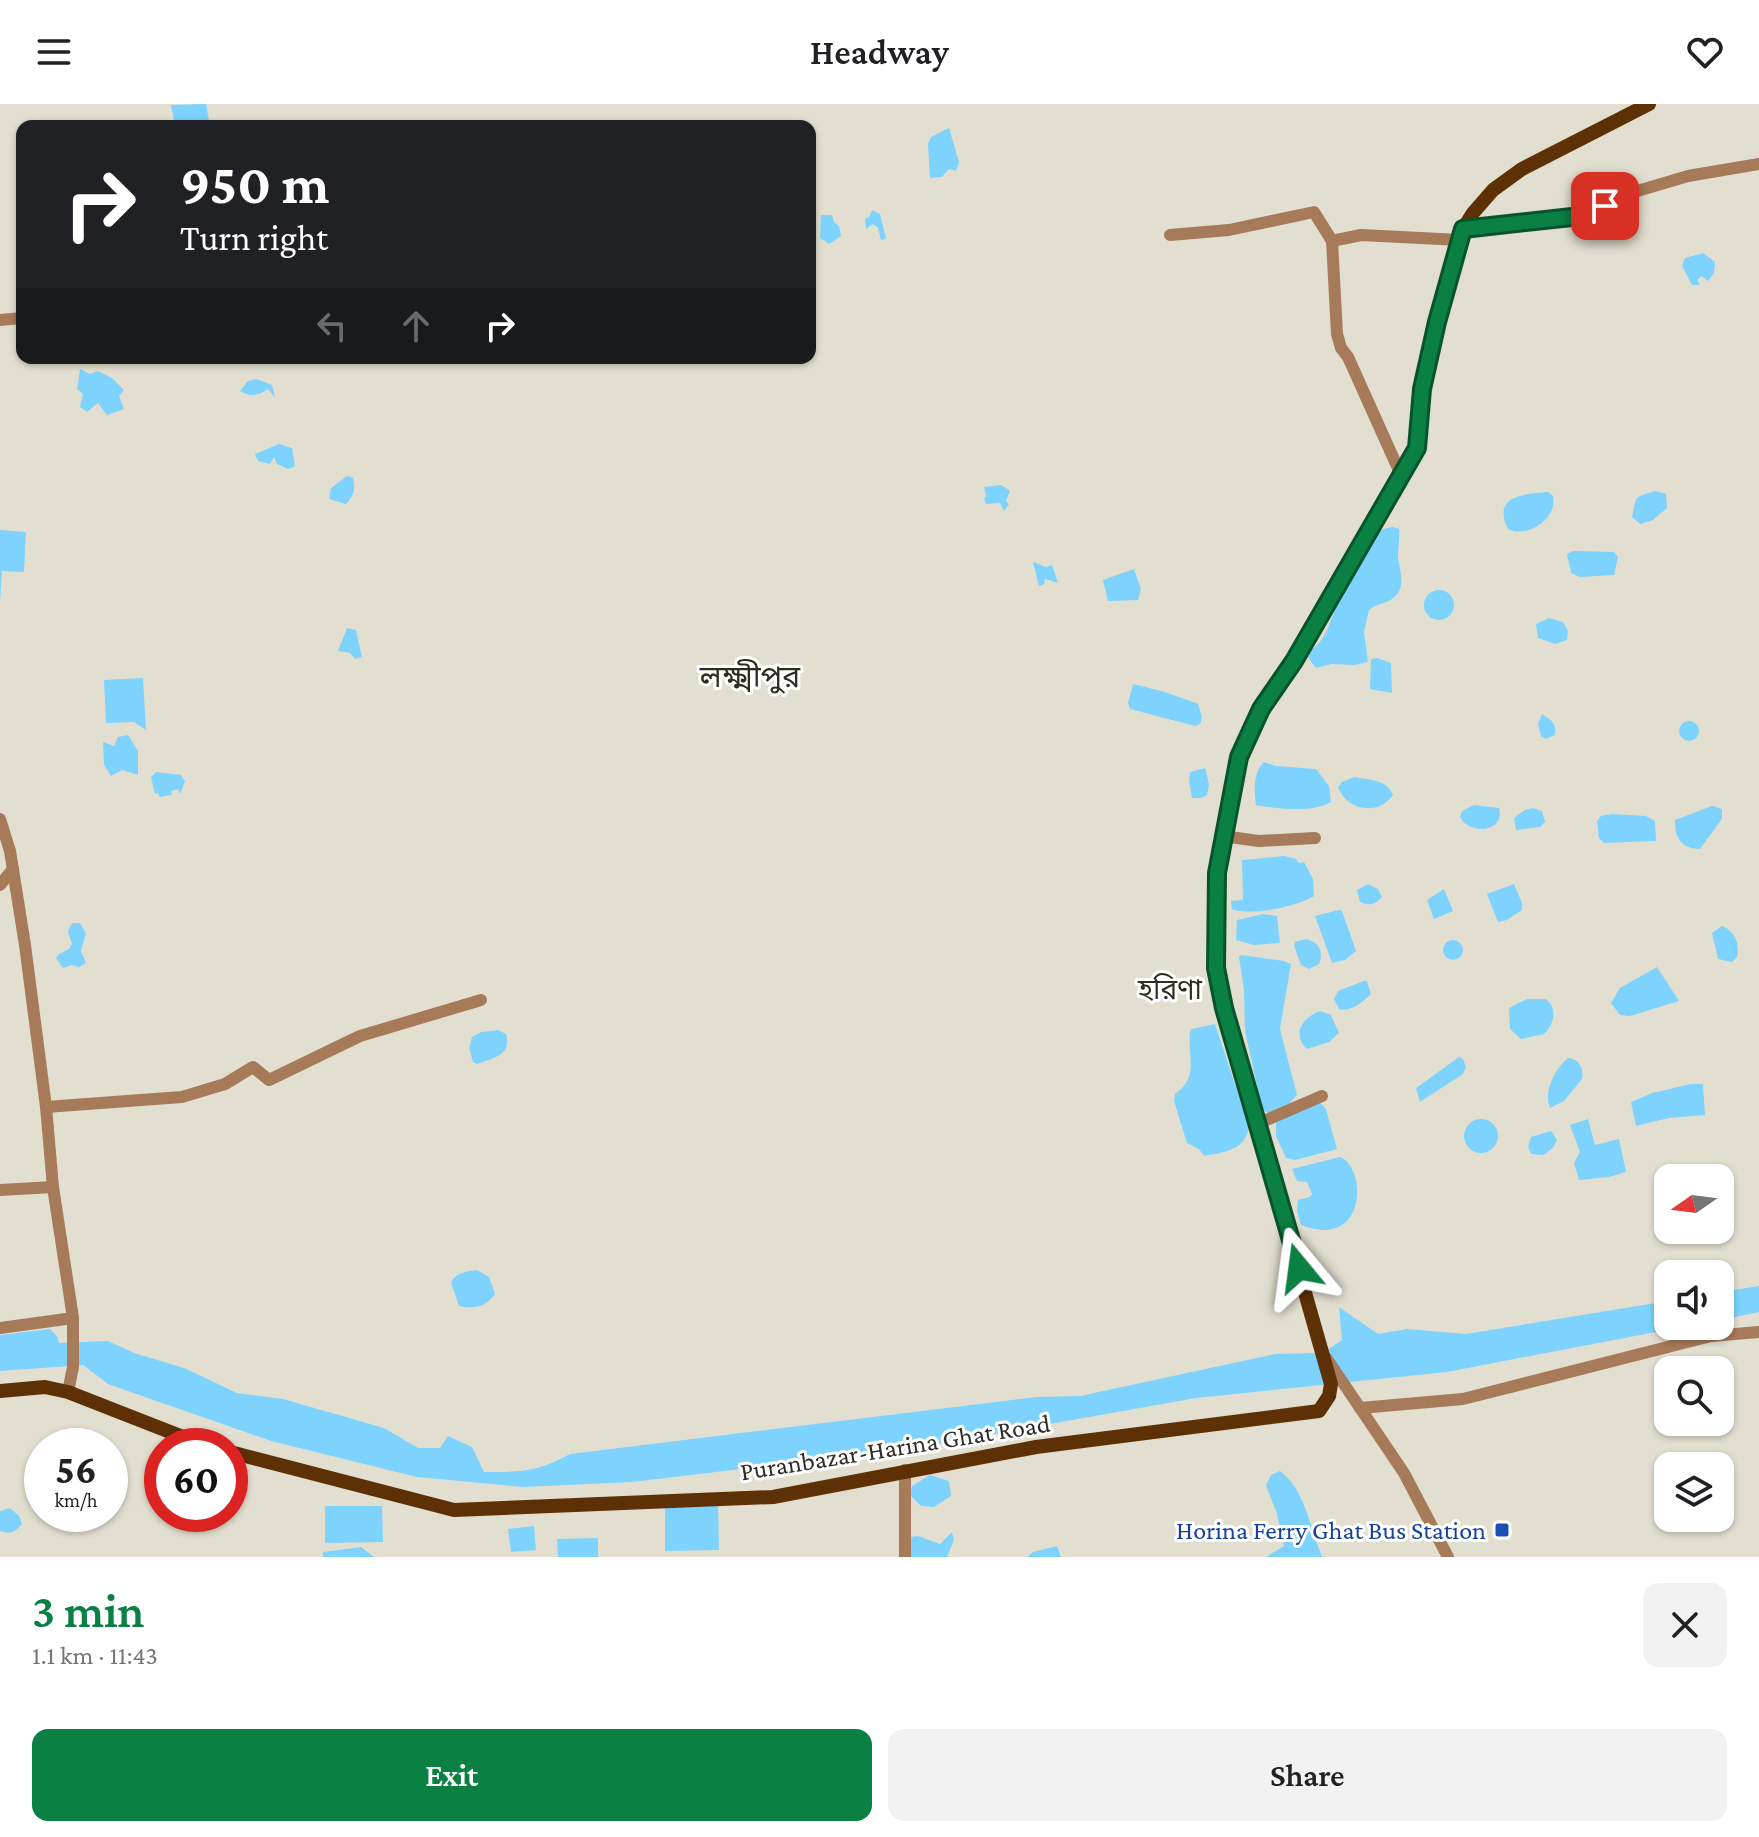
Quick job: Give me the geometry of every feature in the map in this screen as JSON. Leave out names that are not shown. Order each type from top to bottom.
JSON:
[{"type":"main road","points":[[1323,1353],[1224,1008],[1216,968],[1217,873],[1239,757],[1255,721],[1294,661],[1417,448],[1422,389],[1437,322],[1462,234],[1473,213],[1493,190],[1522,169],[1649,104]]},
{"type":"main road","name":"Puranbazar-Harina Ghat Road","points":[[248,1457],[454,1510],[773,1497],[1036,1447],[1319,1411],[1329,1396],[1331,1384],[1323,1353]]},
{"type":"main road","points":[[0,1391],[45,1387],[68,1392],[160,1428]]},
{"type":"street","points":[[1332,241],[1361,235],[1462,234],[1581,216],[1634,192],[1688,176],[1759,164]]},
{"type":"street","points":[[1170,235],[1229,230],[1314,212],[1332,241],[1337,334],[1341,348],[1348,357],[1401,475]]},
{"type":"street","points":[[0,819],[13,869],[46,1107],[53,1187],[73,1318],[73,1367],[68,1392]]},
{"type":"street","points":[[1222,836],[1259,841],[1315,838]]},
{"type":"street","points":[[0,885],[13,869]]},
{"type":"street","points":[[46,1107],[182,1097],[225,1084],[253,1067],[269,1080],[360,1036],[481,1000]]},
{"type":"street","points":[[1257,1124],[1322,1096]]},
{"type":"street","points":[[0,1190],[53,1187]]},
{"type":"street","points":[[0,1328],[73,1318]]},
{"type":"street","points":[[1360,1408],[1463,1399],[1711,1336],[1759,1332]]},
{"type":"street","points":[[1323,1353],[1404,1473],[1448,1557]]},
{"type":"street","points":[[905,1470],[905,1557]]},
{"type":"water","points":[[206,104],[209,120],[174,120],[171,105]]},
{"type":"water","points":[[949,128],[959,162],[956,171],[949,169],[942,177],[930,178],[928,144],[931,137]]},
{"type":"water","points":[[872,210],[880,214],[886,239],[881,240],[878,228],[873,224],[866,229],[865,219]]},
{"type":"water","points":[[821,215],[832,215],[839,226],[841,236],[829,244],[820,238]]},
{"type":"water","points":[[1703,253],[1715,262],[1714,273],[1708,281],[1702,276],[1697,280],[1700,285],[1692,285],[1682,266],[1685,258]]},
{"type":"water","points":[[80,369],[90,374],[98,371],[112,378],[124,390],[119,396],[124,409],[107,415],[98,403],[87,412],[80,407],[83,394],[77,389]]},
{"type":"water","points":[[256,379],[272,385],[275,398],[268,389],[254,395],[240,391],[248,381]]},
{"type":"water","points":[[279,444],[292,448],[295,466],[288,469],[277,464],[274,457],[270,464],[258,461],[255,454]]},
{"type":"water","points":[[347,476],[353,478],[354,485],[349,501],[346,504],[329,499],[331,488]]},
{"type":"water","points":[[1001,485],[1010,491],[1006,501],[1009,504],[1004,511],[1000,503],[986,504],[984,499],[984,487]]},
{"type":"water","points":[[1655,491],[1666,494],[1667,508],[1653,520],[1640,524],[1632,517],[1635,501]]},
{"type":"water","points":[[1548,492],[1553,496],[1553,504],[1546,519],[1532,529],[1508,529],[1504,518],[1507,503],[1520,496]]},
{"type":"water","points":[[1393,527],[1399,529],[1400,590],[1392,599],[1369,610],[1364,632],[1368,662],[1316,668],[1308,652],[1322,639],[1343,590],[1373,539],[1380,531]]},
{"type":"water","points":[[0,530],[26,532],[24,572],[2,571],[0,601]]},
{"type":"water","points":[[1573,551],[1614,552],[1618,557],[1614,575],[1580,577],[1571,573],[1567,554]]},
{"type":"water","points":[[1033,562],[1046,567],[1052,565],[1058,583],[1045,579],[1044,584],[1039,586]]},
{"type":"water","points":[[1134,569],[1141,589],[1138,600],[1108,601],[1103,580]]},
{"type":"water","points":[[1439,590],[1450,594],[1454,605],[1450,616],[1439,620],[1428,616],[1424,605],[1428,594]]},
{"type":"water","points":[[1549,618],[1563,622],[1568,631],[1567,640],[1555,644],[1538,638],[1536,624]]},
{"type":"water","points":[[347,628],[356,630],[362,657],[355,659],[350,653],[338,651]]},
{"type":"water","points":[[1371,659],[1391,663],[1392,693],[1370,689]]},
{"type":"water","points":[[143,678],[146,730],[134,722],[106,723],[104,680]]},
{"type":"water","points":[[1133,684],[1198,704],[1202,717],[1200,724],[1195,726],[1130,709],[1128,703]]},
{"type":"water","points":[[1542,714],[1551,720],[1555,728],[1555,735],[1546,739],[1541,736],[1538,724]]},
{"type":"water","points":[[1689,721],[1696,724],[1699,731],[1696,738],[1689,741],[1682,738],[1679,731],[1682,724]]},
{"type":"water","points":[[128,735],[138,751],[138,775],[122,770],[111,776],[104,765],[103,742],[114,746],[118,737]]},
{"type":"water","points":[[1264,762],[1316,769],[1329,786],[1331,802],[1305,809],[1256,805],[1256,776]]},
{"type":"water","points":[[1205,768],[1209,784],[1207,795],[1192,798],[1190,772]]},
{"type":"water","points":[[156,772],[181,775],[185,781],[180,794],[178,789],[171,791],[172,795],[160,797],[158,793],[155,794],[151,777]]},
{"type":"water","points":[[1354,777],[1382,783],[1393,795],[1380,806],[1355,806],[1338,787]]},
{"type":"water","points":[[1474,805],[1499,808],[1497,822],[1486,829],[1465,823],[1460,817],[1462,811]]},
{"type":"water","points":[[1712,806],[1722,809],[1722,819],[1700,849],[1684,845],[1676,832],[1675,820]]},
{"type":"water","points":[[1533,808],[1542,811],[1545,822],[1540,827],[1516,830],[1514,818]]},
{"type":"water","points":[[1601,816],[1646,816],[1655,821],[1656,841],[1604,843],[1599,838],[1597,821]]},
{"type":"water","points":[[1284,856],[1304,862],[1313,879],[1314,896],[1273,909],[1249,912],[1232,909],[1231,901],[1243,900],[1242,860]]},
{"type":"water","points":[[1368,884],[1378,889],[1382,897],[1372,904],[1360,902],[1357,890]]},
{"type":"water","points":[[1514,884],[1522,910],[1498,922],[1487,894]]},
{"type":"water","points":[[1444,889],[1453,911],[1434,919],[1427,900]]},
{"type":"water","points":[[1339,910],[1356,951],[1345,960],[1332,963],[1315,916]]},
{"type":"water","points":[[1263,914],[1277,916],[1280,943],[1254,945],[1236,940],[1237,920]]},
{"type":"water","points":[[72,923],[80,923],[86,933],[81,951],[86,963],[79,967],[72,965],[63,968],[56,958],[72,944],[68,932]]},
{"type":"water","points":[[1722,926],[1730,931],[1737,943],[1737,957],[1732,962],[1718,959],[1712,933]]},
{"type":"water","points":[[1306,939],[1317,945],[1321,952],[1319,964],[1309,969],[1301,965],[1294,946],[1295,942]]},
{"type":"water","points":[[1453,940],[1460,943],[1463,950],[1460,957],[1453,960],[1446,957],[1443,950],[1446,943]]},
{"type":"water","points":[[1241,955],[1291,964],[1280,1029],[1297,1095],[1289,1104],[1268,1113],[1261,1104],[1245,1031]]},
{"type":"water","points":[[1657,967],[1679,1001],[1630,1016],[1620,1015],[1611,1003],[1620,988]]},
{"type":"water","points":[[1367,981],[1371,994],[1352,1008],[1339,1009],[1334,999],[1338,991]]},
{"type":"water","points":[[1527,999],[1546,999],[1552,1007],[1553,1016],[1544,1034],[1521,1039],[1510,1029],[1509,1008]]},
{"type":"water","points":[[1320,1011],[1331,1015],[1339,1033],[1329,1042],[1307,1049],[1300,1038],[1301,1027],[1309,1017]]},
{"type":"water","points":[[1215,1024],[1249,1127],[1238,1146],[1204,1156],[1199,1149],[1187,1143],[1174,1101],[1175,1094],[1190,1074],[1190,1032]]},
{"type":"water","points":[[498,1030],[506,1034],[504,1052],[477,1064],[473,1062],[469,1048],[472,1037],[481,1032]]},
{"type":"water","points":[[1459,1057],[1466,1067],[1463,1074],[1420,1102],[1416,1088]]},
{"type":"water","points":[[1568,1058],[1580,1065],[1582,1079],[1564,1101],[1550,1108],[1548,1095],[1552,1081]]},
{"type":"water","points":[[1703,1084],[1705,1115],[1669,1118],[1636,1126],[1631,1102],[1652,1093]]},
{"type":"water","points":[[1319,1102],[1326,1109],[1337,1149],[1295,1160],[1286,1158],[1276,1136],[1276,1120]]},
{"type":"water","points":[[1481,1119],[1493,1124],[1498,1136],[1493,1148],[1481,1153],[1469,1148],[1464,1136],[1469,1124]]},
{"type":"water","points":[[1588,1119],[1595,1145],[1619,1139],[1626,1172],[1579,1180],[1574,1163],[1580,1152],[1570,1125]]},
{"type":"water","points":[[1551,1131],[1557,1140],[1553,1148],[1543,1155],[1531,1154],[1528,1147],[1531,1137]]},
{"type":"water","points":[[1340,1157],[1349,1164],[1355,1176],[1356,1204],[1350,1218],[1339,1227],[1323,1230],[1301,1225],[1298,1200],[1312,1194],[1307,1182],[1297,1181],[1292,1169]]},
{"type":"water","points":[[477,1270],[489,1277],[495,1294],[480,1306],[459,1306],[451,1283],[453,1279]]},
{"type":"water","points":[[1759,1286],[1759,1312],[1734,1317],[1734,1290]]},
{"type":"water","points":[[1654,1303],[1654,1332],[1447,1372],[1196,1398],[910,1449],[632,1482],[523,1487],[417,1477],[271,1441],[248,1433],[248,1428],[234,1428],[108,1384],[83,1365],[0,1371],[0,1335],[50,1329],[59,1343],[108,1341],[134,1353],[184,1368],[237,1393],[283,1399],[384,1428],[418,1448],[440,1448],[448,1436],[472,1447],[484,1472],[509,1472],[538,1468],[570,1454],[1037,1397],[1080,1396],[1276,1354],[1323,1353],[1342,1340],[1339,1307],[1378,1334],[1407,1329],[1466,1334]]},
{"type":"water","points":[[1280,1471],[1296,1488],[1322,1557],[1266,1557],[1284,1546],[1266,1485],[1271,1475]]},
{"type":"water","points":[[930,1475],[949,1481],[951,1496],[934,1507],[921,1506],[910,1495],[912,1486]]},
{"type":"water","points":[[325,1506],[382,1506],[383,1542],[325,1543]]},
{"type":"water","points":[[665,1506],[718,1506],[719,1550],[665,1551]]},
{"type":"water","points":[[10,1508],[22,1524],[12,1532],[0,1531],[0,1511]]},
{"type":"water","points":[[534,1526],[536,1550],[511,1552],[508,1529]]},
{"type":"water","points":[[952,1532],[954,1540],[947,1557],[910,1557],[910,1537],[918,1536],[940,1544]]},
{"type":"water","points":[[598,1538],[598,1557],[558,1557],[557,1539]]},
{"type":"water","points":[[1057,1546],[1061,1557],[1028,1557],[1033,1552]]},
{"type":"water","points":[[361,1547],[374,1557],[323,1557],[323,1552]]},
{"type":"place","name":"Horina Ferry Ghat Bus Station","points":[[1502,1530]]},
{"type":"district","name":"লক্ষ্মীপুর","points":[[750,677]]},
{"type":"district","name":"হরিণা","points":[[1170,989]]},
{"type":"route","points":[[1299,1268],[1224,1008],[1216,968],[1217,873],[1239,757],[1261,709],[1294,661],[1417,448],[1422,389],[1463,229],[1581,216],[1605,206]]}]
